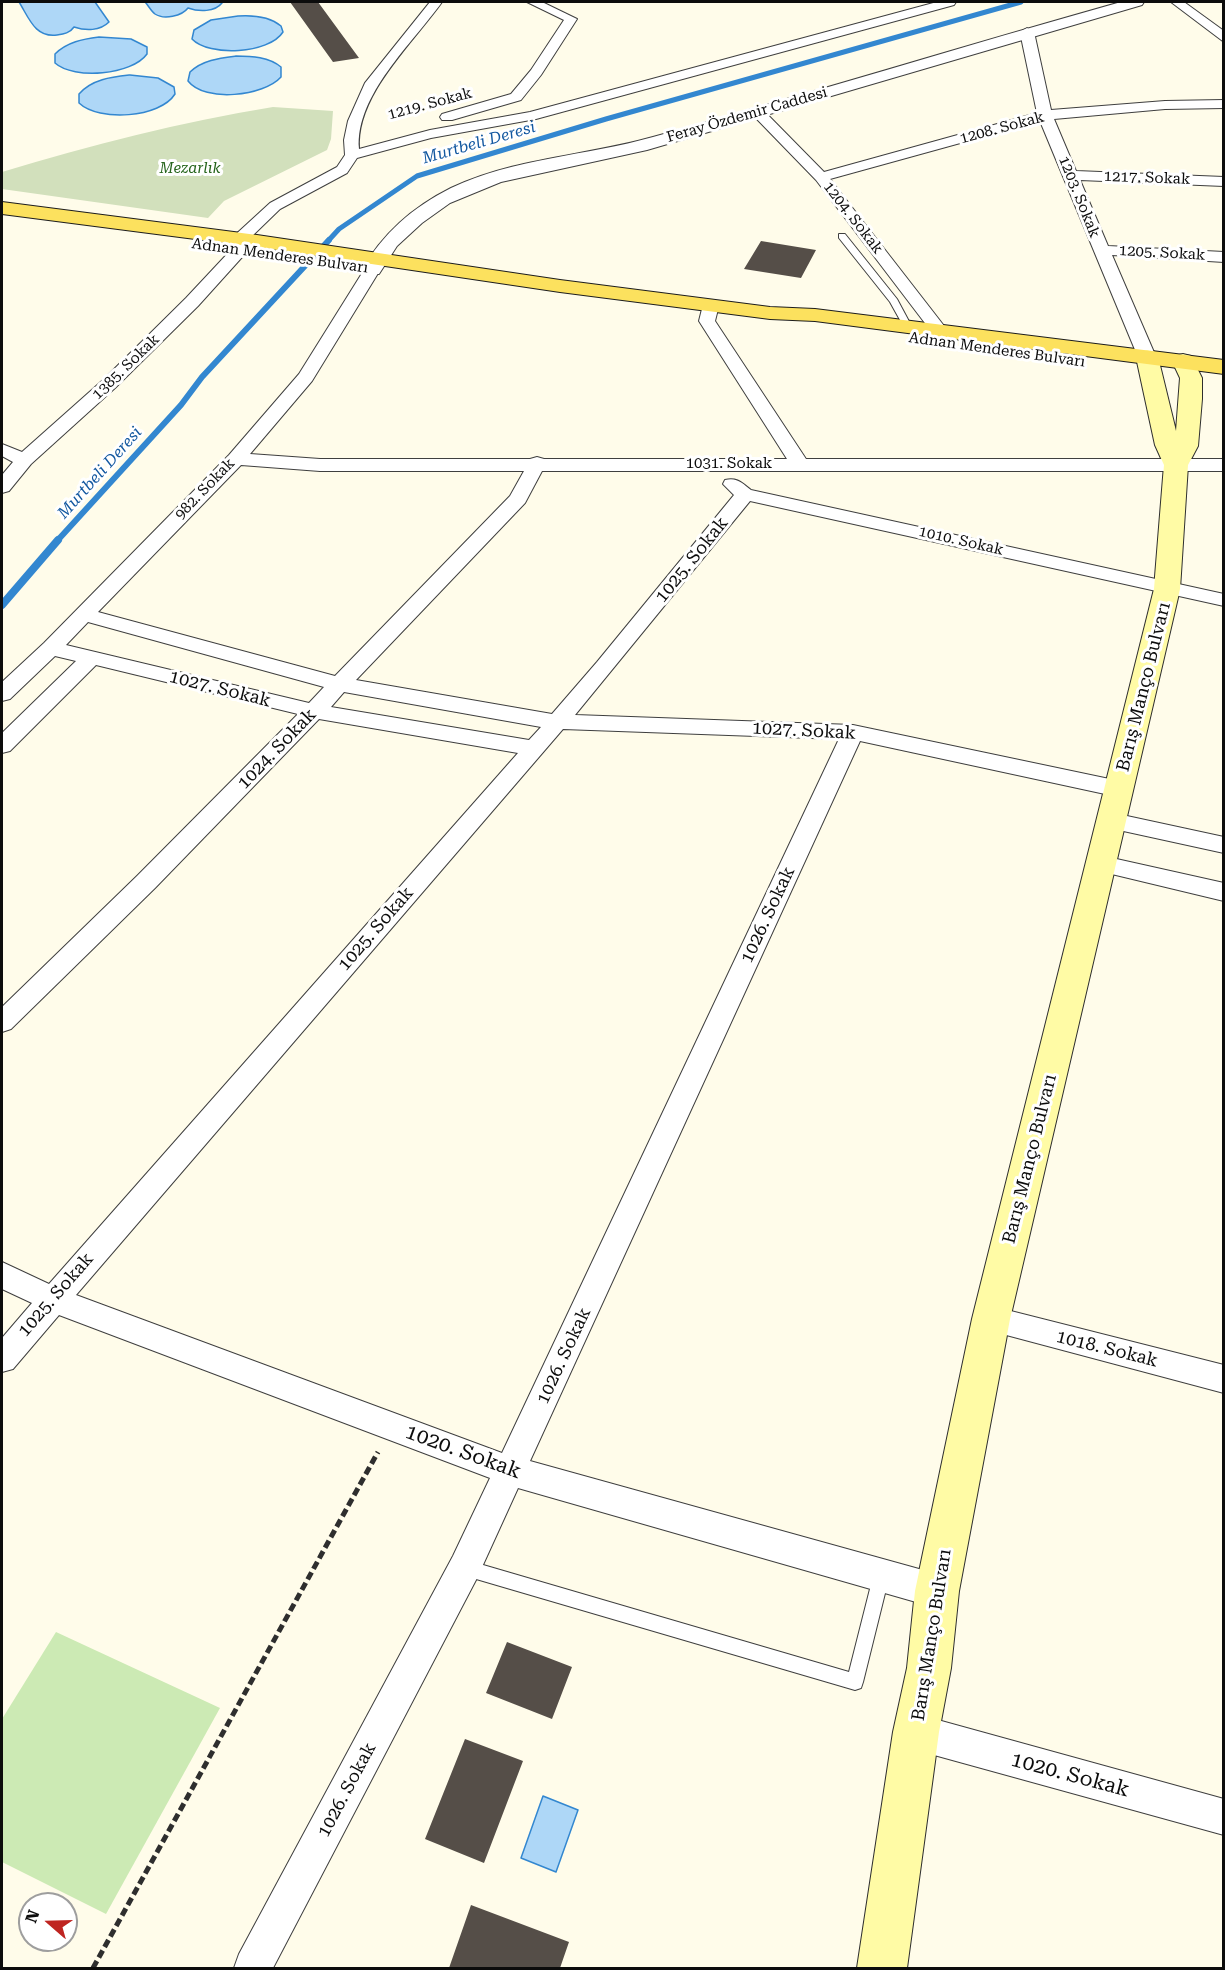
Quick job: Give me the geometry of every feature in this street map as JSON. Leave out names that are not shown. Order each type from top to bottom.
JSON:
[{"type":"main road","name":"Adnan Menderes Bulvarı","points":[[2,209],[22,216],[367,263],[770,313],[815,315],[940,331],[1149,365]]},
{"type":"main road","name":"Adnan Menderes Bulvarı","points":[[770,313],[812,323],[1187,370],[1224,382]]},
{"type":"main road","name":"Barış Manço Bulvarı","points":[[882,1968],[916,1732],[928,1668],[937,1591],[990,1319],[1167,589],[1176,465],[1167,446],[1149,365]]},
{"type":"main road","name":"Adnan Menderes Bulvarı","points":[[1187,370],[1224,367]]},
{"type":"main road","points":[[1176,465],[1185,446],[1187,370]]},
{"type":"street","points":[[436,2],[372,83],[355,121],[351,140],[352,156],[430,134],[531,116],[950,2]]},
{"type":"street","name":"1219. Sokak","points":[[351,140],[387,133],[516,97],[536,72],[571,19],[533,2]]},
{"type":"street","name":"Feray Özdemir Caddesi","points":[[367,263],[402,228],[436,204],[473,185],[522,169],[639,147],[1136,2]]},
{"type":"street","points":[[1177,2],[1224,38]]},
{"type":"street","points":[[1200,21],[1224,19]]},
{"type":"street","name":"1203. Sokak","points":[[1027,32],[1045,116],[1149,365]]},
{"type":"street","name":"1208. Sokak","points":[[821,177],[1045,116],[1165,105],[1224,104]]},
{"type":"street","name":"1204. Sokak","points":[[757,112],[821,177],[940,331]]},
{"type":"street","name":"1385. Sokak","points":[[2,487],[24,460],[117,376],[192,302],[246,246],[275,206],[342,170],[352,156]]},
{"type":"street","name":"1217. Sokak","points":[[1071,175],[1224,182]]},
{"type":"street","name":"1205. Sokak","points":[[1101,250],[1224,257]]},
{"type":"street","name":"982. Sokak","points":[[2,694],[51,648],[236,459],[306,377],[367,263]]},
{"type":"street","points":[[711,305],[707,321],[800,465]]},
{"type":"street","points":[[2,449],[24,460]]},
{"type":"street","name":"1031. Sokak","points":[[236,459],[320,465],[537,463],[1224,465]]},
{"type":"street","name":"1024. Sokak","points":[[2,1022],[146,882],[518,499],[537,463]]},
{"type":"street","name":"1010. Sokak","points":[[708,464],[745,494],[881,522],[1167,589],[1224,600]]},
{"type":"street","name":"1025. Sokak","points":[[2,1359],[605,667],[745,494]]},
{"type":"street","name":"1027. Sokak","points":[[82,614],[338,684],[556,722],[853,732],[1116,805],[1224,845]]},
{"type":"street","name":"1027. Sokak","points":[[51,648],[314,711],[533,748]]},
{"type":"street","points":[[2,746],[91,658]]},
{"type":"street","name":"1026. Sokak","points":[[253,1968],[465,1567],[853,732]]},
{"type":"street","points":[[1102,864],[1224,892]]},
{"type":"street","name":"1020. Sokak","points":[[2,1275],[52,1299],[511,1471],[937,1591]]},
{"type":"street","name":"1018. Sokak","points":[[990,1319],[1224,1379]]},
{"type":"street","name":"1020. Sokak","points":[[916,1732],[1224,1817]]},
{"type":"lane","points":[[842,236],[894,301],[908,327]]},
{"type":"lane","points":[[465,1567],[855,1682],[881,1575]]},
{"type":"path","points":[[93,1968],[392,1426]]},
{"type":"green space","name":"Mezarlık","points":[[273,107],[333,111],[331,139],[327,150],[224,201],[208,218],[2,189],[2,172],[136,135]]},
{"type":"green space","points":[[56,1632],[220,1708],[106,1914],[78,1900],[78,1892],[62,1892],[2,1862],[2,1719]]},
{"type":"water","points":[[19,2],[95,2],[109,22],[97,29],[74,27],[64,34],[49,35],[34,26]]},
{"type":"water","points":[[145,2],[222,3],[211,10],[188,8],[182,13],[168,17],[155,14]]},
{"type":"water","points":[[238,16],[266,18],[281,26],[283,32],[265,45],[239,51],[211,49],[192,39],[194,30],[211,20]]},
{"type":"water","points":[[99,37],[131,39],[147,47],[147,54],[129,67],[102,73],[75,72],[55,63],[55,54],[70,44]]},
{"type":"water","points":[[236,56],[271,61],[281,67],[281,77],[262,89],[234,94],[207,92],[196,88],[188,81],[190,72],[200,65]]},
{"type":"water","points":[[130,75],[158,78],[174,87],[175,94],[156,108],[129,115],[100,113],[79,103],[79,94],[90,85],[109,78]]},
{"type":"water","points":[[543,1796],[578,1810],[556,1872],[521,1858]]},
{"type":"building","points":[[290,2],[318,2],[359,58],[333,62]]},
{"type":"building","points":[[761,241],[816,250],[801,278],[744,269]]},
{"type":"building","points":[[507,1642],[572,1667],[552,1719],[486,1693]]},
{"type":"building","points":[[465,1739],[523,1761],[484,1863],[425,1839]]},
{"type":"building","points":[[471,1905],[569,1942],[560,1968],[449,1968]]},
{"type":"waterway","name":"Murtbeli Deresi","points":[[328,241],[339,229],[417,176],[606,119],[1021,2]]},
{"type":"waterway","name":"Murtbeli Deresi","points":[[57,541],[181,405],[202,377],[329,240]]},
{"type":"waterway","name":"Murtbeli Deresi","points":[[2,605],[58,540]]}]
